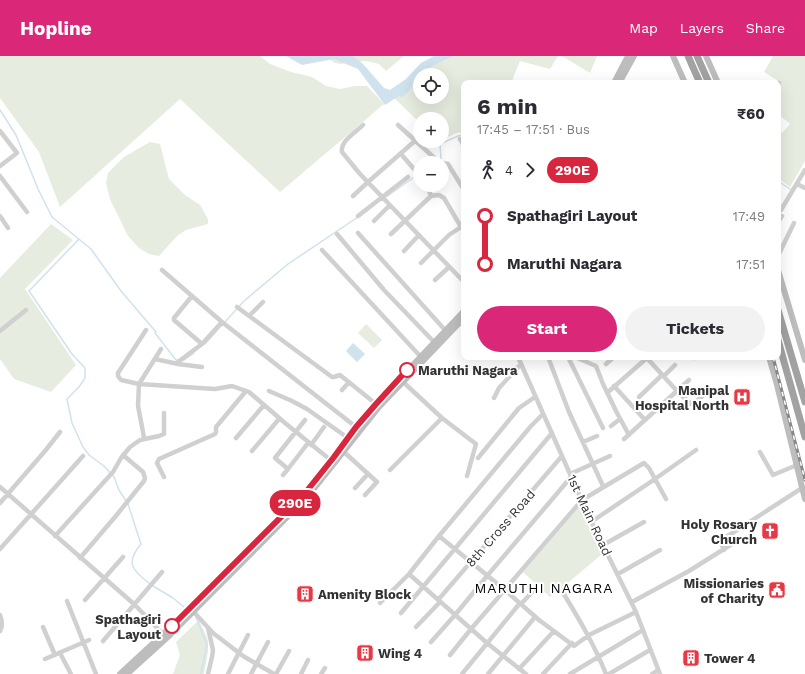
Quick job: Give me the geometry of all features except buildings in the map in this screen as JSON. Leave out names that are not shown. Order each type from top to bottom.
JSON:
[{"type":"highway","points":[[688,56],[699,80]]},
{"type":"highway","points":[[697,56],[708,80]]},
{"type":"highway","points":[[781,320],[805,402]]},
{"type":"highway","points":[[781,351],[805,437]]},
{"type":"main road","points":[[616,80],[628,56]]},
{"type":"main road","points":[[621,80],[634,56]]},
{"type":"main road","points":[[673,56],[683,80]]},
{"type":"main road","points":[[706,56],[717,80]]},
{"type":"main road","points":[[781,280],[805,360]]},
{"type":"main road","points":[[127,674],[279,523],[333,462],[344,452],[420,356],[461,314]]},
{"type":"main road","points":[[333,462],[356,427],[376,404],[461,321]]},
{"type":"main road","points":[[770,360],[805,499]]},
{"type":"main road","points":[[120,674],[165,637]]},
{"type":"street","points":[[363,125],[346,140],[342,148],[342,152],[360,174],[461,279]]},
{"type":"street","points":[[398,125],[413,138]]},
{"type":"street","points":[[0,131],[17,153],[0,166]]},
{"type":"street","points":[[353,196],[413,143]]},
{"type":"street","points":[[425,148],[433,156]]},
{"type":"street","points":[[401,154],[413,168]]},
{"type":"street","points":[[449,166],[461,185]]},
{"type":"street","points":[[781,211],[805,170]]},
{"type":"street","points":[[0,176],[27,212]]},
{"type":"street","points":[[358,216],[408,178]]},
{"type":"street","points":[[798,184],[805,188]]},
{"type":"street","points":[[430,192],[431,196]]},
{"type":"street","points":[[391,234],[431,196],[439,195],[444,198],[461,223]]},
{"type":"street","points":[[374,221],[390,205]]},
{"type":"street","points":[[0,216],[8,228]]},
{"type":"street","points":[[781,250],[794,222]]},
{"type":"street","points":[[421,263],[449,235],[461,227]]},
{"type":"street","points":[[358,233],[445,330]]},
{"type":"street","points":[[337,234],[384,290],[434,342]]},
{"type":"street","points":[[404,250],[419,235]]},
{"type":"street","points":[[322,250],[420,356]]},
{"type":"street","points":[[435,280],[449,267]]},
{"type":"street","points":[[162,270],[224,323],[356,427]]},
{"type":"street","points":[[192,296],[174,320],[202,344]]},
{"type":"street","points":[[249,316],[263,302]]},
{"type":"street","points":[[239,308],[332,377],[340,375],[376,404]]},
{"type":"street","points":[[0,331],[26,310]]},
{"type":"street","points":[[178,363],[202,344],[224,323]]},
{"type":"street","points":[[146,330],[118,373],[121,380],[139,384],[215,389],[232,386],[249,392],[333,462]]},
{"type":"street","points":[[144,439],[138,406],[139,384],[161,349]]},
{"type":"street","points":[[155,359],[202,366]]},
{"type":"street","name":"1st Main Road","points":[[519,360],[570,475],[632,602],[659,672]]},
{"type":"street","points":[[549,360],[569,412],[603,486]]},
{"type":"street","points":[[569,360],[603,428]]},
{"type":"street","points":[[582,360],[596,366],[607,393],[629,435]]},
{"type":"street","points":[[606,364],[611,360]]},
{"type":"street","points":[[607,393],[644,360]]},
{"type":"street","points":[[650,360],[677,391],[691,404],[694,404],[705,394]]},
{"type":"street","points":[[494,398],[500,388],[521,364]]},
{"type":"street","points":[[639,397],[675,365]]},
{"type":"street","points":[[401,380],[442,418],[476,444],[467,476]]},
{"type":"street","points":[[624,439],[689,380]]},
{"type":"street","points":[[342,390],[349,382]]},
{"type":"street","points":[[614,386],[645,420]]},
{"type":"street","points":[[164,477],[156,463],[157,461],[215,434],[216,427],[246,391]]},
{"type":"street","points":[[269,391],[307,408],[348,438]]},
{"type":"street","points":[[478,458],[519,408],[535,397]]},
{"type":"street","points":[[236,438],[264,405]]},
{"type":"street","points":[[55,536],[111,474],[130,447],[140,440],[164,434],[164,412]]},
{"type":"street","points":[[380,604],[409,574],[531,426],[543,414]]},
{"type":"street","points":[[252,451],[279,418]]},
{"type":"street","points":[[390,470],[442,418]]},
{"type":"street","points":[[611,426],[620,419]]},
{"type":"street","points":[[288,468],[275,458],[304,420]]},
{"type":"street","points":[[283,475],[324,426]]},
{"type":"street","points":[[0,503],[60,432]]},
{"type":"street","points":[[401,613],[552,433]]},
{"type":"street","points":[[583,442],[597,436]]},
{"type":"street","points":[[592,522],[696,450]]},
{"type":"street","points":[[344,452],[377,482],[364,494]]},
{"type":"street","points":[[760,452],[773,475],[797,465]]},
{"type":"street","points":[[80,558],[144,481],[145,478],[143,472],[123,455]]},
{"type":"street","points":[[0,548],[83,456]]},
{"type":"street","name":"8th Cross Road","points":[[416,627],[562,456]]},
{"type":"street","points":[[431,642],[570,475],[610,456]]},
{"type":"street","points":[[450,655],[582,500],[603,486],[644,463],[649,468],[666,499]]},
{"type":"street","points":[[355,488],[368,474]]},
{"type":"street","points":[[0,488],[134,604],[165,637]]},
{"type":"street","points":[[724,550],[720,541],[802,488]]},
{"type":"street","points":[[603,545],[644,522]]},
{"type":"street","points":[[439,536],[520,604],[574,646],[589,635],[636,612]]},
{"type":"street","points":[[632,602],[689,571],[732,544]]},
{"type":"street","points":[[618,574],[660,550]]},
{"type":"street","points":[[84,600],[123,557]]},
{"type":"street","points":[[103,641],[162,572]]},
{"type":"street","points":[[409,574],[519,671],[526,674]]},
{"type":"street","points":[[462,674],[520,604],[535,589]]},
{"type":"street","points":[[562,591],[589,635],[606,674]]},
{"type":"street","points":[[67,601],[96,674]]},
{"type":"street","points":[[192,610],[213,633],[240,653],[275,674],[289,651]]},
{"type":"street","points":[[0,615],[2,621],[0,631]]},
{"type":"street","points":[[488,674],[535,616]]},
{"type":"street","points":[[207,626],[213,650],[208,674]]},
{"type":"street","points":[[43,627],[71,674]]},
{"type":"street","points":[[570,674],[643,630]]},
{"type":"street","points":[[519,671],[554,631]]},
{"type":"street","points":[[228,674],[248,635]]},
{"type":"street","points":[[46,659],[89,640]]},
{"type":"street","points":[[251,674],[268,642]]},
{"type":"street","points":[[542,674],[572,644]]},
{"type":"street","points":[[609,674],[650,650]]},
{"type":"street","points":[[301,674],[308,660]]},
{"type":"street","points":[[321,674],[325,668]]},
{"type":"street","points":[[652,674],[659,672]]},
{"type":"shaded area","points":[[0,56],[260,56],[270,64],[291,72],[312,77],[326,86],[340,89],[355,86],[367,86],[384,104],[280,192],[180,99],[60,207],[39,152],[0,98]]},
{"type":"shaded area","points":[[324,56],[404,56],[386,71],[379,64],[366,61],[341,64],[335,63]]},
{"type":"shaded area","points":[[441,56],[558,56],[550,69],[520,61],[512,80],[461,80],[461,132],[449,136],[449,112],[413,112],[413,116],[393,97],[413,80],[413,104],[449,104],[449,68],[427,68]]},
{"type":"shaded area","points":[[562,56],[597,56],[590,73]]},
{"type":"shaded area","points":[[773,56],[805,56],[805,161],[790,187],[781,180],[781,133],[790,124],[781,116],[781,80],[777,80],[764,72]]},
{"type":"shaded area","points":[[150,142],[160,144],[169,179],[185,195],[200,205],[208,219],[208,224],[186,230],[177,236],[159,256],[149,254],[139,248],[128,236],[110,199],[106,183],[108,173],[124,157]]},
{"type":"shaded area","points":[[51,224],[73,240],[25,289],[76,365],[51,392],[14,379],[0,359],[0,278]]},
{"type":"shaded area","points":[[366,324],[382,340],[374,348],[358,333]]},
{"type":"shaded area","points":[[579,507],[602,554],[550,597],[523,572]]},
{"type":"shaded area","points":[[199,620],[208,640],[208,652],[204,674],[173,674],[180,655],[176,642]]},
{"type":"water","points":[[286,56],[353,56],[363,64],[384,88],[390,90],[406,79],[413,72],[413,85],[402,97],[399,96],[385,105],[358,69],[334,59],[302,65]]},
{"type":"water","points":[[434,56],[453,56],[430,68],[416,68],[421,63]]},
{"type":"water","points":[[353,343],[365,354],[357,362],[346,351]]},
{"type":"waterway","points":[[0,110],[16,135],[38,189],[52,217],[91,249],[121,291],[156,332]]},
{"type":"waterway","points":[[441,156],[440,144],[461,136]]},
{"type":"waterway","points":[[386,197],[413,178]]},
{"type":"waterway","points":[[781,183],[790,189]]},
{"type":"waterway","points":[[225,322],[244,301],[288,264],[358,217]]},
{"type":"waterway","points":[[79,239],[29,291],[72,354],[85,368],[85,378],[79,387],[67,399],[72,423],[83,447],[89,455],[104,466],[114,477],[119,490],[126,501]]},
{"type":"waterway","points":[[205,344],[222,325]]},
{"type":"waterway","points":[[155,333],[176,360],[178,360]]},
{"type":"waterway","points":[[184,360],[194,353]]},
{"type":"waterway","points":[[128,504],[141,544],[133,556],[133,566],[139,575],[150,584]]},
{"type":"waterway","points":[[153,586],[173,598],[184,607]]},
{"type":"waterway","points":[[196,617],[207,645],[201,674]]},
{"type":"railway","points":[[774,360],[805,480]]},
{"type":"bus line","name":"290E","points":[[172,626],[306,492],[356,427],[407,370]]},
{"type":"place","name":"Maruthi Nagara","points":[[407,370]]},
{"type":"place","name":"Manipal Hospital North","points":[[742,397]]},
{"type":"place","name":"Holy Rosary Church","points":[[770,531]]},
{"type":"place","name":"Missionaries of Charity","points":[[777,590]]},
{"type":"place","name":"Amenity Block","points":[[305,594]]},
{"type":"place","name":"Spathagiri Layout","points":[[172,626]]},
{"type":"place","name":"Wing 4","points":[[365,653]]},
{"type":"place","name":"Tower 4","points":[[691,658]]},
{"type":"district","name":"MARUTHI NAGARA","points":[[544,588]]}]
